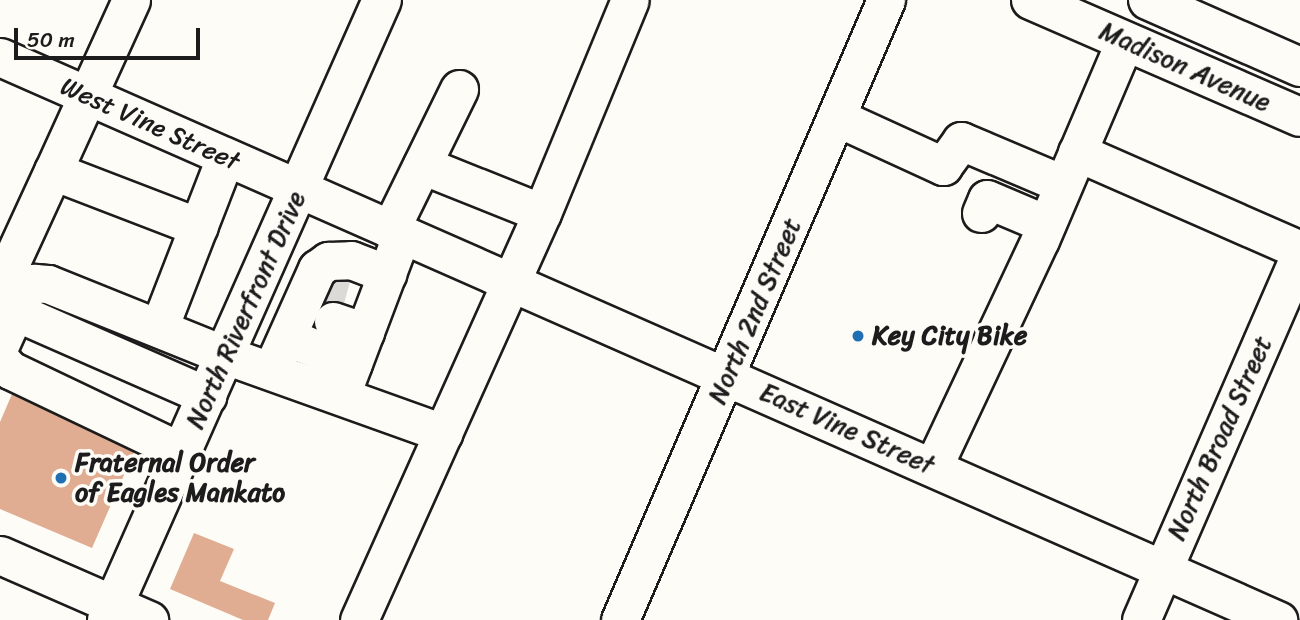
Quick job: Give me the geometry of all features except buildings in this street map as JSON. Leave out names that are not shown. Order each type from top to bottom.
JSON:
[{"type":"main road","name":"North Riverfront Drive","points":[[110,613],[300,190],[382,0]]},
{"type":"main road","name":"Madison Avenue","points":[[1031,0],[1300,117]]},
{"type":"main road","name":"Madison Avenue","points":[[1148,0],[1300,68]]},
{"type":"street","points":[[0,345],[8,299],[53,171],[131,0]]},
{"type":"street","points":[[359,620],[542,213],[630,0]]},
{"type":"street","name":"North 2nd Street","points":[[620,620],[728,376],[886,0]]},
{"type":"street","points":[[933,467],[1046,224],[1125,41]]},
{"type":"street","name":"West Vine Street","points":[[0,57],[300,190]]},
{"type":"street","points":[[8,299],[23,294],[34,283],[48,284],[225,355],[331,321],[396,232],[422,164],[460,89]]},
{"type":"street","points":[[836,117],[943,166],[961,141],[1070,168],[1300,253]]},
{"type":"street","points":[[159,328],[225,158]]},
{"type":"street","points":[[422,164],[542,213]]},
{"type":"street","points":[[53,171],[199,227]]},
{"type":"street","name":"East Vine Street","points":[[300,190],[1278,620]]},
{"type":"street","points":[[981,213],[986,199],[1046,224]]},
{"type":"street","name":"North Broad Street","points":[[1141,620],[1300,253]]},
{"type":"street","points":[[8,299],[207,396]]},
{"type":"street","points":[[331,321],[443,433]]},
{"type":"street","points":[[0,359],[10,369],[182,452]]},
{"type":"street","points":[[0,555],[110,613],[149,620]]},
{"type":"tunnel","points":[[321,285],[347,292]]},
{"type":"place","name":"Key City Bike","points":[[858,336]]},
{"type":"place","name":"Fraternal Order of Eagles Mankato","points":[[61,478]]}]
